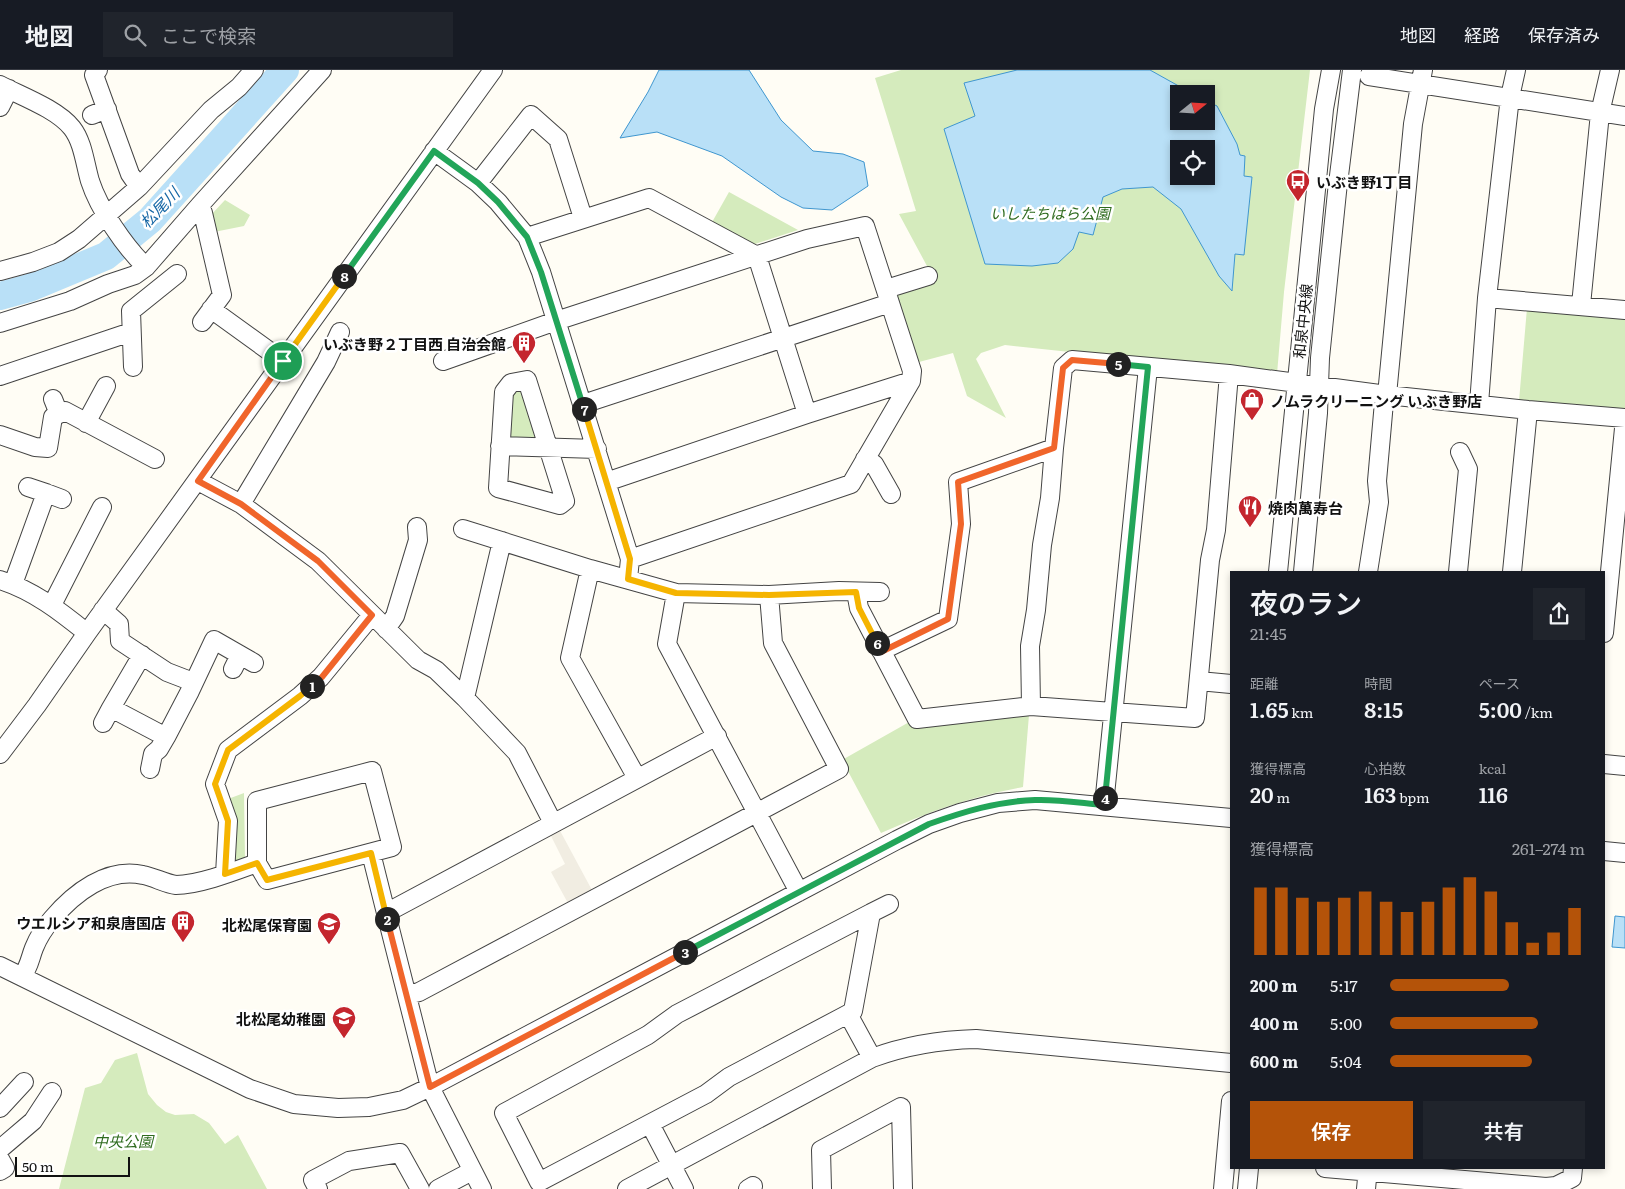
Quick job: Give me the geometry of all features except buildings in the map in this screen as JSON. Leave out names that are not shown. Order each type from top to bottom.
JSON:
[{"type":"street","points":[[98,70],[94,75],[99,112],[138,187]]},
{"type":"street","points":[[0,272],[59,252],[107,217],[138,187],[210,110],[239,87],[254,70]]},
{"type":"street","points":[[0,323],[70,301],[108,284],[135,275],[322,70]]},
{"type":"street","points":[[3,744],[37,705],[103,610],[493,70]]},
{"type":"street","name":"和泉中央線","points":[[1278,571],[1324,109],[1331,70]]},
{"type":"street","name":"和泉中央線","points":[[1303,571],[1320,358],[1352,70]]},
{"type":"street","points":[[1479,404],[1487,298],[1510,97],[1516,70]]},
{"type":"street","points":[[1581,305],[1600,113],[1610,70]]},
{"type":"street","points":[[1369,76],[1422,77],[1510,97],[1625,116]]},
{"type":"street","points":[[1368,571],[1379,502],[1378,472],[1384,402],[1387,395],[1413,124],[1422,77]]},
{"type":"street","points":[[0,106],[5,87],[56,114],[72,128],[80,145],[90,182],[98,202],[107,217],[144,265]]},
{"type":"street","points":[[478,183],[531,115],[558,139],[584,218]]},
{"type":"street","points":[[434,151],[478,183],[498,202],[527,237],[541,272],[630,559],[628,579]]},
{"type":"street","points":[[527,237],[649,198],[756,256],[807,414]]},
{"type":"street","points":[[200,205],[222,295],[207,315],[283,361]]},
{"type":"street","points":[[443,361],[556,321],[807,239],[865,226],[912,371],[910,381],[851,484],[630,559]]},
{"type":"street","points":[[133,367],[131,311],[177,274]]},
{"type":"street","points":[[583,404],[783,338],[888,296],[928,276]]},
{"type":"street","points":[[1487,298],[1625,310]]},
{"type":"street","points":[[0,376],[131,332]]},
{"type":"street","points":[[241,504],[286,442],[332,366],[340,332]]},
{"type":"street","points":[[1031,706],[1030,646],[1036,610],[1042,545],[1050,498],[1063,368],[1072,360],[1229,374],[1387,395],[1625,418],[1605,623]]},
{"type":"street","points":[[1104,805],[1148,367]]},
{"type":"street","points":[[856,592],[859,608],[917,719],[1031,706],[1196,718],[1210,560],[1217,523],[1229,374]]},
{"type":"street","points":[[0,389],[27,379]]},
{"type":"street","points":[[527,380],[548,447],[565,501],[560,504],[498,488],[504,392],[511,383],[527,380]]},
{"type":"street","points":[[606,482],[910,381]]},
{"type":"street","points":[[86,423],[106,386]]},
{"type":"street","points":[[2,440],[48,448],[56,407],[86,423],[144,443],[156,460]]},
{"type":"street","points":[[1512,571],[1528,410]]},
{"type":"street","points":[[500,446],[597,449]]},
{"type":"street","points":[[881,652],[948,619],[961,524],[958,482],[1054,448]]},
{"type":"street","points":[[1458,571],[1468,469],[1460,452]]},
{"type":"street","points":[[865,459],[874,464],[891,494]]},
{"type":"street","points":[[198,481],[241,504],[318,561],[418,660],[436,670],[517,753],[553,823]]},
{"type":"street","points":[[28,487],[54,496],[6,582],[52,605],[87,633]]},
{"type":"street","points":[[52,605],[80,533],[102,507]]},
{"type":"street","points":[[386,629],[395,616],[422,554],[417,527]]},
{"type":"street","points":[[463,528],[676,593],[769,595],[880,592]]},
{"type":"street","points":[[465,698],[502,541]]},
{"type":"street","points":[[590,568],[570,658],[637,778]]},
{"type":"street","points":[[676,593],[667,644],[799,892]]},
{"type":"street","points":[[407,995],[420,992],[839,769],[773,643],[769,595]]},
{"type":"street","points":[[103,610],[119,624],[120,641],[167,672],[193,682]]},
{"type":"street","points":[[225,874],[228,821],[215,784],[228,750],[300,696],[322,677],[372,615]]},
{"type":"street","points":[[150,769],[153,754],[159,749],[166,737],[217,634],[242,663]]},
{"type":"street","points":[[142,655],[107,716],[166,737]]},
{"type":"street","points":[[1199,681],[1230,684]]},
{"type":"street","points":[[386,913],[717,736]]},
{"type":"street","points":[[1605,764],[1625,766]]},
{"type":"street","points":[[372,771],[392,847],[267,880],[257,863],[257,801],[372,771]]},
{"type":"street","points":[[0,966],[250,1089],[294,1104],[338,1108],[369,1107],[403,1100],[430,1087],[929,824],[960,813],[998,804],[1035,800],[1230,818]]},
{"type":"street","points":[[1605,851],[1625,853]]},
{"type":"street","points":[[371,853],[430,1087],[482,1189]]},
{"type":"street","points":[[22,976],[27,970],[34,947],[52,920],[67,904],[92,883],[125,873],[142,875],[174,885],[190,884],[257,863]]},
{"type":"street","points":[[871,913],[853,1012],[729,1076],[706,1094],[539,1182],[504,1113],[648,1035],[676,1014],[871,913],[889,904]]},
{"type":"street","points":[[848,1014],[872,1058]]},
{"type":"street","points":[[627,1189],[872,1058],[898,1048],[949,1040],[976,1039],[1230,1063]]},
{"type":"street","points":[[0,1108],[24,1082]]},
{"type":"street","points":[[0,1149],[33,1121],[52,1092]]},
{"type":"street","points":[[822,1189],[821,1150],[901,1107],[903,1189]]},
{"type":"street","points":[[1223,1189],[1230,1112]]},
{"type":"street","points":[[650,1124],[684,1189]]},
{"type":"street","points":[[318,1189],[314,1180],[349,1161],[400,1153],[420,1189]]},
{"type":"street","points":[[0,1159],[5,1168],[0,1171]]},
{"type":"street","points":[[1247,1189],[1249,1169]]},
{"type":"street","points":[[1366,1189],[1368,1169],[1546,1187],[1556,1186],[1572,1178],[1573,1169]]},
{"type":"street","points":[[438,1189],[472,1171]]},
{"type":"green space","name":"いしたちはら公園","points":[[901,70],[1310,70],[1284,292],[1277,374],[1005,345],[981,353],[976,359],[1006,418],[967,396],[953,353],[919,362],[896,294],[934,279],[899,214],[916,211],[875,78]]},
{"type":"green space","points":[[729,192],[798,230],[752,245],[711,224]]},
{"type":"green space","points":[[225,200],[250,215],[244,226],[214,232],[210,216]]},
{"type":"green space","points":[[1527,308],[1625,316],[1625,411],[1519,401]]},
{"type":"green space","points":[[521,388],[540,437],[528,442],[518,442],[506,436],[508,395]]},
{"type":"green space","points":[[1029,715],[1023,787],[986,795],[950,806],[881,833],[842,760],[911,721]]},
{"type":"green space","points":[[244,793],[245,859],[237,865],[230,860],[228,799]]},
{"type":"green space","name":"中央公園","points":[[137,1053],[148,1094],[157,1105],[166,1112],[175,1115],[194,1114],[209,1123],[225,1144],[238,1135],[267,1189],[59,1189],[85,1088],[101,1083],[115,1060]]},
{"type":"shaded area","points":[[558,827],[593,892],[569,905],[551,872],[565,864],[549,832]]},
{"type":"water","points":[[659,70],[749,70],[781,120],[813,151],[843,154],[864,162],[868,186],[832,210],[803,208],[781,197],[722,156],[657,132],[620,138]]},
{"type":"water","points":[[1017,70],[1150,70],[1177,85],[1170,85],[1170,130],[1215,130],[1215,105],[1217,106],[1237,144],[1240,155],[1245,156],[1244,176],[1252,177],[1244,255],[1235,254],[1232,291],[1219,276],[1181,209],[1153,187],[1122,189],[1103,197],[1093,235],[1079,232],[1073,249],[1058,263],[1032,266],[985,264],[944,129],[975,116],[964,83]]},
{"type":"water","points":[[1615,916],[1625,917],[1625,948],[1612,947]]},
{"type":"waterway","name":"松尾川","points":[[0,296],[29,288],[106,256],[150,220],[285,70]]},
{"type":"place","name":"いぶき野1丁目","points":[[1298,202]]},
{"type":"place","name":"いぶき野２丁目西 自治会館","points":[[524,364]]},
{"type":"place","name":"ノムラクリーニング いぶき野店","points":[[1252,421]]},
{"type":"place","name":"焼肉萬寿台","points":[[1250,528]]},
{"type":"place","name":"ウエルシア和泉唐国店","points":[[183,943]]},
{"type":"place","name":"北松尾保育園","points":[[329,945]]},
{"type":"place","name":"北松尾幼稚園","points":[[344,1039]]},
{"type":"route","points":[[434,151],[478,183],[498,202],[527,237],[541,272],[630,559],[628,579],[676,593],[769,595],[840,591],[856,592],[859,608],[881,652],[948,619],[961,524],[958,482],[1054,448],[1063,368],[1072,360],[1148,367],[1104,805],[1035,800],[998,804],[960,813],[929,824],[430,1087],[422,1064],[407,995],[371,853],[267,880],[257,863],[225,874],[228,821],[215,784],[228,750],[259,728],[322,677],[372,615],[318,561],[241,504],[198,481],[283,361],[434,151]]}]
